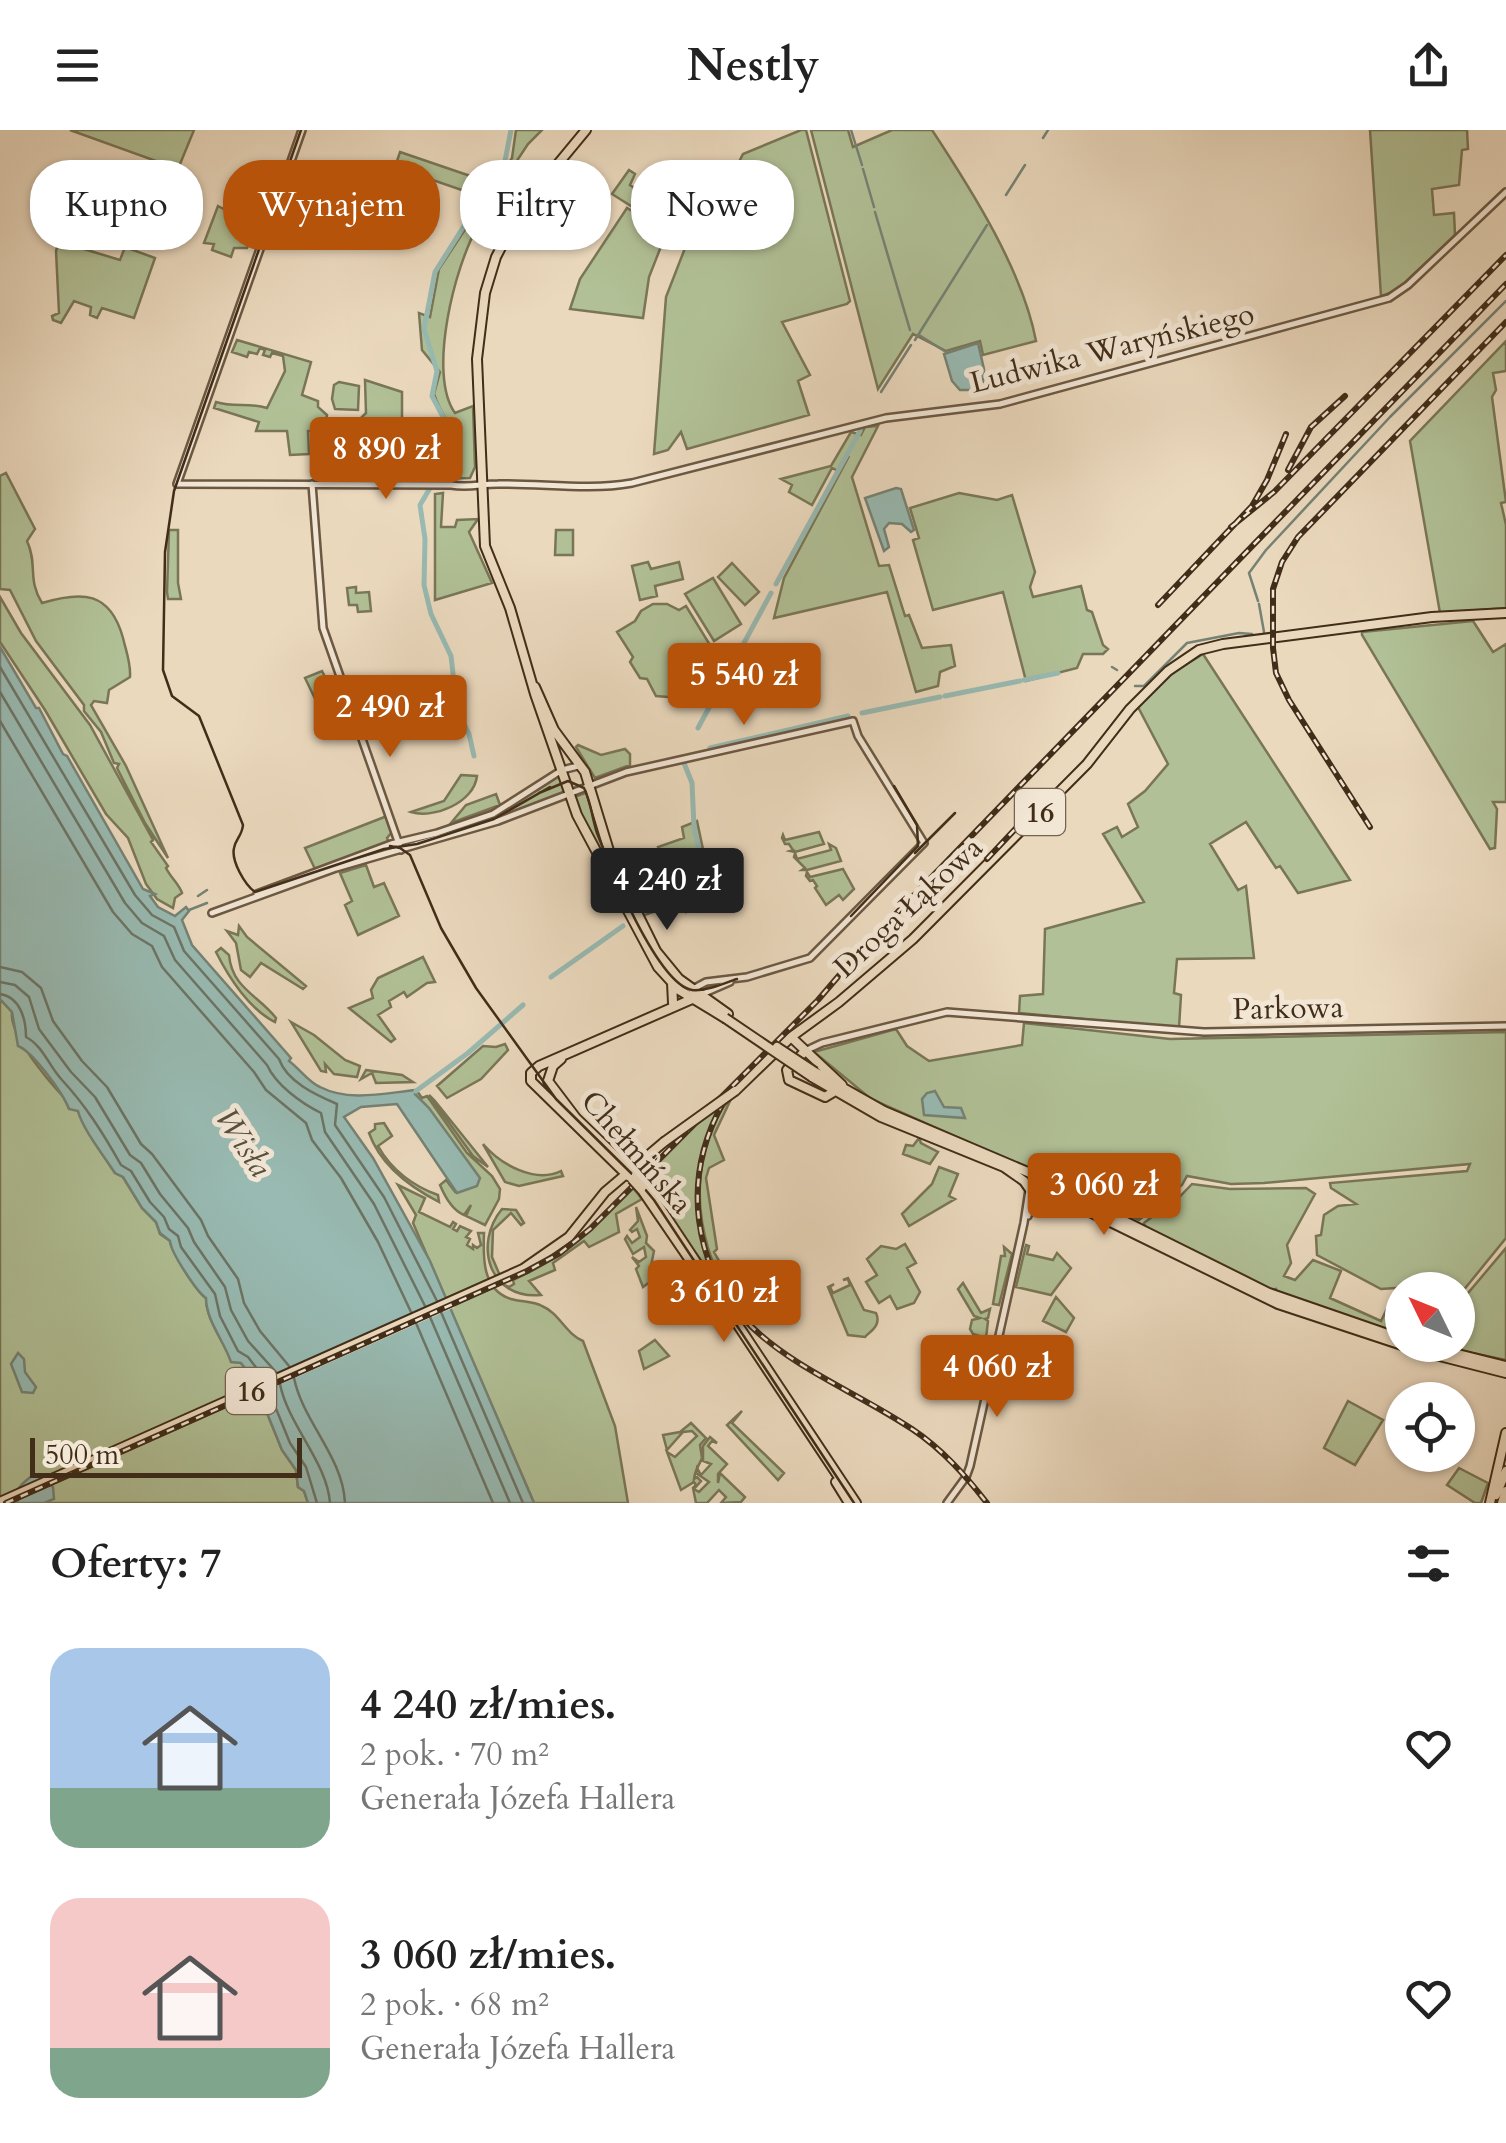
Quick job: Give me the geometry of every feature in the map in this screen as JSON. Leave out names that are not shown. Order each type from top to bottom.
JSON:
[{"type":"main road","points":[[586,130],[509,232],[485,293],[477,346],[483,532],[488,557],[510,608],[573,806],[663,962],[692,994],[834,1091],[881,1117],[992,1162],[1269,1293],[1385,1333]]},
{"type":"main road","name":"Droga Łąkowa","points":[[626,1170],[723,1101],[791,1037],[914,939],[1088,764],[1139,699],[1190,655],[1223,644],[1432,617],[1506,612]]},
{"type":"main road","points":[[535,687],[554,730],[582,766],[622,892],[648,950],[672,984],[714,1004],[727,1016]]},
{"type":"main road","points":[[672,984],[673,1002]]},
{"type":"main road","points":[[637,1024],[692,994]]},
{"type":"main road","points":[[537,1086],[548,1081],[553,1066],[569,1054],[692,994]]},
{"type":"main road","points":[[791,1037],[851,1094]]},
{"type":"main road","points":[[806,1051],[787,1070],[789,1080],[825,1096],[834,1091]]},
{"type":"main road","name":"Chełmińska","points":[[569,1054],[536,1068],[530,1077],[626,1170]]},
{"type":"main road","points":[[814,1075],[1240,1287],[1290,1308],[1420,1351],[1506,1370]]},
{"type":"main road","name":"Chełmińska","points":[[548,1081],[570,1111],[643,1187],[853,1503]]},
{"type":"main road","name":"16","points":[[606,1192],[613,1178],[626,1170]]},
{"type":"main road","name":"16","points":[[0,1502],[502,1280],[569,1237],[626,1170]]},
{"type":"main road","points":[[1475,1361],[1506,1370]]},
{"type":"main road","points":[[1491,1503],[1506,1434]]},
{"type":"main road","points":[[1491,1503],[1506,1471]]},
{"type":"main road","points":[[1504,1503],[1506,1491]]},
{"type":"street","name":"Ludwika Waryńskiego","points":[[302,130],[177,484],[595,488],[632,483],[886,418],[1000,404],[1388,298],[1410,283],[1506,192]]},
{"type":"street","points":[[312,484],[320,618],[401,850]]},
{"type":"street","points":[[212,913],[336,868],[445,838],[634,769],[853,721],[858,736],[924,844],[808,959],[692,994]]},
{"type":"street","points":[[252,897],[267,888],[399,841],[493,814],[562,770],[582,766]]},
{"type":"street","points":[[692,994],[706,982],[737,979]]},
{"type":"street","points":[[714,1004],[716,988]]},
{"type":"street","name":"Parkowa","points":[[806,1051],[822,1043],[947,1012],[1204,1032],[1506,1026]]},
{"type":"street","points":[[947,1503],[966,1477],[1034,1184]]},
{"type":"green space","points":[[70,130],[194,130],[182,160],[153,160]]},
{"type":"green space","points":[[516,130],[542,130],[517,160],[512,158]]},
{"type":"green space","points":[[806,130],[850,301],[782,322],[810,375],[798,381],[809,415],[687,449],[681,432],[668,450],[654,454],[666,297],[684,250],[794,250],[794,160],[740,160],[743,154]]},
{"type":"green space","points":[[811,130],[848,130],[853,147],[892,130],[932,130],[1008,259],[1036,341],[983,355],[980,341],[946,351],[913,334],[878,389]]},
{"type":"green space","points":[[1370,130],[1467,130],[1468,149],[1462,150],[1459,185],[1432,189],[1434,215],[1454,213],[1455,235],[1396,291],[1381,296]]},
{"type":"green space","points":[[400,152],[423,160],[397,160]]},
{"type":"green space","points":[[440,166],[460,172],[460,189],[440,183]]},
{"type":"green space","points":[[629,170],[631,171],[631,206],[612,194]]},
{"type":"green space","points":[[218,206],[223,209],[223,250],[233,250],[231,257],[212,250],[214,244],[204,243]]},
{"type":"green space","points":[[627,208],[631,210],[631,250],[660,250],[649,277],[643,318],[570,309],[580,279],[599,250],[611,250],[611,232]]},
{"type":"green space","points":[[460,237],[460,250],[467,250],[447,320],[444,373],[455,413],[473,406],[475,467],[470,478],[436,479],[455,443],[434,394],[440,372],[422,350],[419,313],[430,317],[439,269]]},
{"type":"green space","points":[[87,250],[120,260],[124,250],[133,250],[155,258],[134,318],[102,308],[97,318],[90,315],[91,307],[74,301],[61,323],[53,320],[52,316],[59,313],[56,251]]},
{"type":"green space","points":[[237,340],[311,362],[302,395],[318,401],[318,407],[327,415],[317,431],[308,431],[309,454],[290,455],[287,431],[256,431],[259,422],[214,408],[216,402],[267,408],[285,371],[283,356],[263,355],[265,350],[260,348],[257,354],[249,352],[247,357],[232,352]]},
{"type":"green space","points":[[1506,341],[1506,371],[1493,373],[1496,390],[1492,397],[1506,502],[1501,503],[1506,525],[1506,608],[1440,613],[1410,441]]},
{"type":"green space","points":[[365,380],[402,392],[402,420],[372,459],[361,459],[360,419],[366,413]]},
{"type":"green space","points":[[339,382],[359,386],[358,410],[335,409],[334,385]]},
{"type":"green space","points":[[878,426],[852,477],[879,566],[889,565],[905,616],[909,615],[922,648],[951,645],[955,666],[940,672],[938,686],[916,692],[887,592],[774,618],[784,578],[849,456],[838,471],[832,468],[812,505],[789,492],[792,485],[781,479],[831,466],[851,432],[861,435],[865,427]]},
{"type":"green space","points":[[6,473],[35,529],[27,541],[35,587],[42,603],[70,597],[93,598],[110,611],[117,623],[130,677],[109,690],[107,703],[94,701],[91,705],[126,766],[168,858],[145,823],[101,732],[36,641],[10,590],[0,589],[0,476]]},
{"type":"green space","points":[[443,493],[441,527],[455,527],[457,520],[478,519],[469,532],[492,583],[435,600],[435,494]]},
{"type":"green space","points":[[959,493],[997,500],[1012,495],[1035,572],[1030,587],[1033,597],[1081,586],[1087,610],[1092,612],[1103,645],[1108,649],[1103,654],[1083,654],[1077,668],[1026,681],[1003,592],[933,610],[913,540],[919,538],[910,508]]},
{"type":"green space","points":[[169,530],[178,530],[181,599],[168,599]]},
{"type":"green space","points":[[556,530],[573,530],[573,555],[555,555]]},
{"type":"green space","points":[[648,562],[651,569],[679,562],[683,579],[655,586],[657,596],[640,600],[632,566]]},
{"type":"green space","points":[[732,563],[759,592],[745,605],[718,577]]},
{"type":"green space","points":[[713,578],[741,624],[714,641],[685,594]]},
{"type":"green space","points":[[356,587],[356,593],[369,592],[371,611],[358,612],[357,605],[349,605],[347,588]]},
{"type":"green space","points":[[0,597],[21,633],[90,725],[151,842],[181,890],[173,908],[157,899],[146,884],[128,838],[106,814],[0,642]]},
{"type":"green space","points":[[653,604],[667,604],[679,610],[686,606],[718,658],[712,684],[699,695],[656,696],[647,679],[640,678],[630,662],[633,657],[617,632]]},
{"type":"green space","points":[[1473,621],[1493,652],[1506,644],[1506,802],[1493,802],[1497,809],[1495,848],[1490,849],[1362,635]]},
{"type":"green space","points":[[1203,654],[1350,880],[1298,893],[1246,822],[1210,844],[1238,890],[1246,886],[1254,958],[1177,959],[1174,993],[1181,995],[1179,1028],[1019,1013],[1020,996],[1043,994],[1045,929],[1144,902],[1103,834],[1117,827],[1122,837],[1138,827],[1128,804],[1168,764],[1138,707],[1172,673]]},
{"type":"green space","points":[[322,671],[326,679],[322,682],[331,702],[319,707],[305,678]]},
{"type":"green space","points":[[578,745],[601,755],[625,749],[630,754],[630,765],[595,778]]},
{"type":"green space","points":[[461,775],[477,776],[461,801],[441,811],[411,812],[444,801]]},
{"type":"green space","points":[[558,775],[565,793],[478,826],[476,822],[511,807]]},
{"type":"green space","points":[[588,792],[613,868],[609,871],[574,797]]},
{"type":"green space","points":[[496,794],[500,805],[451,823],[466,805]]},
{"type":"green space","points":[[387,816],[392,832],[387,838],[389,843],[315,869],[305,848]]},
{"type":"green space","points":[[697,821],[712,892],[693,899],[696,908],[686,912],[683,904],[690,899],[642,916],[625,869],[661,856],[658,847],[684,838],[682,827]]},
{"type":"green space","points":[[819,832],[824,844],[795,852],[782,838],[783,835],[785,840]]},
{"type":"green space","points":[[829,844],[836,848],[841,861],[802,870],[805,868],[794,857],[795,853],[797,859],[831,850]]},
{"type":"green space","points":[[366,865],[374,887],[384,883],[399,916],[358,935],[345,905],[352,901],[340,873]]},
{"type":"green space","points":[[843,869],[854,889],[843,900],[839,895],[826,905],[807,872],[810,877]]},
{"type":"green space","points":[[239,926],[306,986],[303,989],[261,963],[250,977],[241,970],[236,943],[227,931],[238,935]]},
{"type":"green space","points":[[221,948],[229,955],[240,983],[269,1010],[275,1022],[257,1010],[234,982],[216,952]]},
{"type":"green space","points":[[423,957],[435,982],[407,997],[404,992],[389,1001],[391,1007],[378,1015],[395,1039],[391,1042],[349,1008],[373,998],[371,990],[378,978]]},
{"type":"green space","points":[[0,999],[12,1012],[26,1050],[78,1111],[115,1173],[123,1177],[142,1208],[156,1222],[160,1234],[170,1241],[185,1272],[206,1298],[212,1322],[231,1361],[241,1363],[257,1384],[261,1407],[296,1470],[298,1487],[308,1503],[0,1503]]},
{"type":"green space","points":[[291,1022],[345,1060],[360,1066],[357,1077],[334,1074],[325,1064],[326,1072],[321,1071]]},
{"type":"green space","points":[[1024,1023],[1170,1039],[1506,1032],[1506,1238],[1475,1276],[1475,1272],[1385,1272],[1385,1289],[1381,1289],[1317,1255],[1316,1236],[1321,1235],[1324,1215],[1338,1206],[1356,1204],[1331,1188],[1330,1183],[1467,1171],[1470,1164],[1264,1183],[1231,1184],[1187,1176],[1182,1185],[1139,1220],[1047,1177],[1039,1169],[1029,1169],[871,1099],[814,1052],[896,1029],[907,1046],[929,1061],[1022,1045]]},
{"type":"green space","points":[[505,1044],[508,1050],[481,1079],[447,1098],[437,1086],[483,1046]]},
{"type":"green space","points":[[366,1070],[402,1075],[413,1082],[376,1083],[372,1073],[361,1079]]},
{"type":"green space","points":[[417,1091],[422,1098],[427,1096],[467,1153],[500,1189],[485,1225],[466,1216],[471,1205],[464,1215],[444,1194],[440,1185],[446,1180],[456,1193]]},
{"type":"green space","points":[[429,1095],[435,1101],[488,1167],[473,1156]]},
{"type":"green space","points":[[731,1099],[714,1135],[724,1160],[709,1168],[706,1178],[717,1249],[714,1252],[742,1301],[737,1308],[707,1245],[700,1200],[704,1154],[717,1118]]},
{"type":"green space","points":[[719,1108],[704,1148],[698,1208],[705,1249],[733,1310],[643,1176],[689,1128]]},
{"type":"green space","points":[[384,1123],[392,1136],[378,1146],[384,1155],[405,1177],[438,1195],[439,1202],[407,1182],[380,1155],[369,1133],[375,1124]]},
{"type":"green space","points":[[919,1138],[938,1152],[930,1164],[903,1154],[906,1145],[913,1146]]},
{"type":"green space","points":[[483,1144],[519,1170],[540,1175],[561,1171],[563,1176],[519,1186],[505,1182]]},
{"type":"green space","points":[[939,1167],[958,1174],[949,1196],[955,1199],[909,1226],[902,1214],[932,1184]]},
{"type":"green space","points":[[1192,1184],[1230,1189],[1306,1188],[1315,1194],[1287,1245],[1291,1263],[1284,1276],[1295,1280],[1313,1260],[1341,1271],[1330,1298],[1381,1321],[1385,1313],[1385,1330],[1277,1293],[1276,1289],[1270,1290],[1146,1229],[1144,1223],[1161,1210],[1165,1212]]},
{"type":"green space","points":[[398,1185],[425,1198],[419,1212],[450,1227],[453,1222],[457,1231],[460,1226],[471,1231],[466,1237],[470,1239],[467,1245],[473,1249],[473,1245],[481,1245],[478,1233],[484,1233],[486,1272],[494,1288],[511,1299],[548,1309],[583,1341],[615,1426],[628,1503],[534,1503],[413,1223],[416,1215]]},
{"type":"green space","points":[[633,1188],[642,1199],[616,1214],[619,1232],[589,1247],[584,1241],[553,1263],[555,1270],[529,1281],[541,1295],[523,1294],[505,1286],[514,1284],[513,1280],[578,1241]]},
{"type":"green space","points":[[636,1207],[646,1243],[654,1251],[651,1266],[658,1276],[643,1287],[636,1269],[639,1266],[632,1257],[639,1262],[646,1257],[644,1247],[633,1254],[625,1239],[627,1236],[632,1243],[640,1237],[637,1229],[630,1230],[638,1221]]},
{"type":"green space","points":[[502,1209],[516,1210],[524,1223],[521,1225],[511,1213],[493,1230],[492,1257],[504,1284],[491,1267],[488,1253],[493,1223]]},
{"type":"green space","points":[[905,1244],[916,1263],[907,1268],[920,1292],[914,1303],[897,1309],[890,1296],[879,1303],[866,1282],[877,1275],[867,1259],[881,1246],[896,1249]]},
{"type":"green space","points":[[1026,1245],[1027,1254],[1053,1260],[1057,1253],[1071,1268],[1051,1295],[1016,1287]]},
{"type":"green space","points":[[1004,1247],[1012,1254],[999,1305],[993,1304]]},
{"type":"green space","points":[[1506,1248],[1506,1360],[1475,1354],[1475,1285]]},
{"type":"green space","points":[[848,1278],[864,1310],[876,1313],[876,1325],[865,1337],[848,1335],[828,1287],[834,1284],[830,1287],[833,1293],[850,1285],[848,1279],[843,1280]]},
{"type":"green space","points":[[963,1283],[981,1313],[990,1309],[985,1319],[986,1338],[970,1329],[972,1320],[980,1318],[974,1316],[958,1289]]},
{"type":"green space","points":[[1056,1297],[1074,1318],[1066,1332],[1043,1321]]},
{"type":"green space","points":[[655,1340],[669,1356],[644,1369],[639,1351]]},
{"type":"green space","points":[[1348,1401],[1383,1420],[1355,1465],[1324,1448]]},
{"type":"green space","points":[[742,1411],[732,1423],[784,1473],[778,1480],[727,1425]]},
{"type":"green space","points":[[691,1423],[706,1438],[700,1445],[702,1458],[697,1468],[701,1475],[711,1464],[703,1461],[703,1446],[710,1437],[717,1443],[712,1441],[708,1446],[727,1464],[718,1474],[718,1483],[720,1473],[745,1497],[741,1502],[721,1503],[726,1497],[719,1490],[707,1503],[696,1503],[693,1488],[696,1485],[694,1482],[681,1490],[667,1452],[675,1457],[697,1436],[692,1431],[683,1432],[667,1450],[663,1435],[680,1432]],"holes":[[[697,1469],[696,1473],[709,1482],[699,1492],[694,1489],[701,1481],[694,1479]]]},
{"type":"green space","points":[[1456,1472],[1467,1472],[1488,1483],[1481,1503],[1447,1485]]},
{"type":"water","points":[[978,343],[983,382],[974,390],[960,390],[952,381],[944,354]]},
{"type":"water","points":[[901,489],[914,530],[889,523],[884,529],[889,547],[884,551],[865,498]]},
{"type":"water","name":"Wisła","points":[[0,647],[143,889],[155,894],[150,896],[158,907],[175,916],[186,907],[189,911],[182,920],[192,945],[291,1058],[289,1061],[312,1082],[331,1092],[367,1095],[416,1090],[415,1094],[480,1178],[477,1186],[457,1193],[397,1104],[361,1107],[344,1117],[373,1158],[430,1261],[534,1503],[308,1503],[298,1487],[296,1470],[261,1407],[257,1384],[241,1363],[231,1362],[212,1322],[206,1298],[185,1272],[170,1241],[160,1233],[123,1177],[115,1173],[78,1111],[69,1109],[46,1073],[18,1046],[12,1012],[0,999]]},
{"type":"water","points":[[935,1091],[944,1107],[961,1108],[965,1118],[924,1115],[922,1099]]},
{"type":"water","points":[[18,1353],[36,1387],[33,1393],[22,1392],[11,1364]]},
{"type":"water","points":[[33,1475],[43,1477],[53,1487],[54,1499],[18,1503],[17,1491]]},
{"type":"pier","points":[[452,1298],[455,1307],[254,1396],[252,1387]]},
{"type":"waterway","points":[[474,756],[457,709],[451,656],[431,614],[424,585],[425,539],[420,505],[452,451],[449,428],[432,396],[437,371],[424,329],[435,272],[505,161],[511,130]]},
{"type":"waterway","points":[[851,130],[862,165]]},
{"type":"waterway","points":[[1043,138],[1048,130]]},
{"type":"waterway","points":[[1006,195],[1025,165]]},
{"type":"waterway","points":[[863,169],[874,207]]},
{"type":"waterway","points":[[875,212],[910,330]]},
{"type":"waterway","points":[[915,340],[987,225]]},
{"type":"waterway","points":[[1258,601],[1249,573],[1266,550],[1390,417],[1506,301]]},
{"type":"waterway","points":[[919,335],[946,352]]},
{"type":"waterway","points":[[881,392],[911,345]]},
{"type":"waterway","points":[[776,584],[860,431]]},
{"type":"waterway","points":[[698,728],[771,593]]},
{"type":"waterway","points":[[1259,604],[1264,632]]},
{"type":"waterway","points":[[1135,686],[1144,686],[1187,643],[1252,634]]},
{"type":"waterway","points":[[1112,667],[1117,670]]},
{"type":"waterway","points":[[1024,680],[1058,673]]},
{"type":"waterway","points":[[945,696],[1020,681]]},
{"type":"waterway","points":[[862,713],[940,697]]},
{"type":"waterway","points":[[710,748],[848,716]]},
{"type":"waterway","points":[[684,763],[692,783],[694,827],[708,890]]},
{"type":"waterway","points":[[198,896],[207,890]]},
{"type":"waterway","points":[[653,910],[680,901]]},
{"type":"waterway","points":[[189,910],[207,903]]},
{"type":"waterway","points":[[551,977],[623,926]]},
{"type":"waterway","points":[[416,1091],[523,1005]]},
{"type":"tram line","points":[[301,130],[174,491],[165,552],[163,670],[172,696],[199,716],[243,825],[234,848],[235,859],[243,878],[255,892],[384,849],[417,844],[494,819],[550,787]]},
{"type":"tram line","points":[[539,793],[568,781],[584,788],[597,833],[623,895],[650,946],[678,983],[697,990],[737,979]]},
{"type":"tram line","points":[[851,916],[918,846],[917,825],[894,786]]},
{"type":"tram line","points":[[915,853],[955,813]]},
{"type":"tram line","points":[[390,846],[410,855],[441,928],[476,988],[556,1099],[654,1200],[854,1503]]},
{"type":"railway","points":[[1231,527],[1274,492],[1506,255]]},
{"type":"railway","points":[[6,1503],[527,1271],[560,1253],[590,1229],[818,1000],[860,951],[1506,284]]},
{"type":"railway","points":[[1370,827],[1276,673],[1273,589],[1282,562],[1298,537],[1506,322]]},
{"type":"railway","points":[[1288,470],[1311,427],[1345,396]]},
{"type":"railway","points":[[1158,605],[1252,506],[1286,434]]},
{"type":"railway","points":[[987,859],[1018,826]]},
{"type":"railway","points":[[723,1103],[702,1160],[698,1205],[709,1262],[727,1297],[750,1325],[778,1349],[923,1437],[987,1503]]}]
